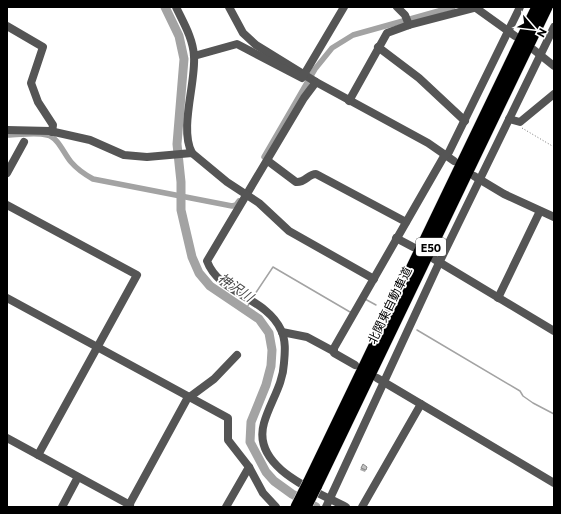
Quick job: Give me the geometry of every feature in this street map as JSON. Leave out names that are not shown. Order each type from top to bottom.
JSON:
[{"type":"highway","name":"北関東自動車道","points":[[306,507],[312,485],[537,7]]},
{"type":"highway","name":"北関東自動車道","points":[[296,507],[312,485],[547,7]]},
{"type":"street","points":[[176,7],[190,36],[194,56],[187,137],[190,153]]},
{"type":"street","points":[[229,7],[246,37],[310,79],[428,143],[454,161]]},
{"type":"street","points":[[342,506],[328,503],[285,474],[276,465],[264,445],[262,434],[264,423],[281,383],[284,368],[282,332],[270,313],[219,279],[210,269],[207,261],[245,194],[268,161],[304,98],[310,79],[344,7]]},
{"type":"street","points":[[397,7],[408,21]]},
{"type":"street","points":[[349,101],[378,47],[387,34],[408,21],[477,7],[512,34]]},
{"type":"street","points":[[333,351],[396,238],[465,121],[512,34],[520,7]]},
{"type":"street","points":[[7,26],[42,48],[30,82],[38,102],[53,125],[52,132]]},
{"type":"street","points":[[328,503],[384,383],[437,261],[477,177],[508,118],[537,53],[554,27]]},
{"type":"street","points":[[194,56],[235,43],[300,78],[310,79]]},
{"type":"street","points":[[378,47],[419,78],[465,121]]},
{"type":"street","points":[[537,53],[554,66]]},
{"type":"street","points":[[508,118],[518,122],[554,94]]},
{"type":"street","points":[[7,130],[52,132],[90,140],[124,155],[147,156],[190,153],[259,203],[289,231],[374,279]]},
{"type":"street","points":[[7,173],[24,142]]},
{"type":"street","points":[[268,161],[296,182],[302,182],[316,174],[406,222]]},
{"type":"street","points":[[477,177],[504,194],[554,217]]},
{"type":"street","points":[[7,205],[137,275],[38,455]]},
{"type":"street","points":[[498,298],[540,211]]},
{"type":"street","points":[[396,238],[412,247]]},
{"type":"street","points":[[437,261],[554,331]]},
{"type":"street","points":[[7,298],[228,418],[228,440],[249,467],[263,493],[276,507]]},
{"type":"street","points":[[282,332],[307,337],[355,365]]},
{"type":"street","points":[[7,438],[129,506],[189,396],[214,379],[237,355]]},
{"type":"street","points":[[376,378],[554,484]]},
{"type":"street","points":[[362,507],[421,404]]},
{"type":"street","points":[[226,507],[249,467]]},
{"type":"street","points":[[62,507],[78,477]]},
{"type":"path","points":[[518,122],[519,126],[554,147]]},
{"type":"building","points":[[363,464],[367,467],[366,470],[361,468]]},
{"type":"waterway","name":"神沢川","points":[[165,7],[179,36],[184,59],[177,144],[181,182],[181,210],[192,257],[199,273],[210,286],[259,319],[269,333],[272,350],[271,366],[266,385],[251,422],[250,442],[266,472],[274,481],[292,494],[316,507]]},
{"type":"waterway","points":[[264,157],[315,69],[332,48],[353,35],[453,7]]},
{"type":"waterway","points":[[7,135],[38,134],[51,136],[58,142],[73,165],[93,179],[232,206],[236,205],[239,201]]},
{"type":"waterway","points":[[255,294],[273,267],[350,312],[352,311]]},
{"type":"waterway","points":[[365,299],[376,305]]},
{"type":"waterway","points":[[245,311],[250,302]]},
{"type":"waterway","points":[[417,330],[520,391],[523,396],[533,403],[554,414]]}]
